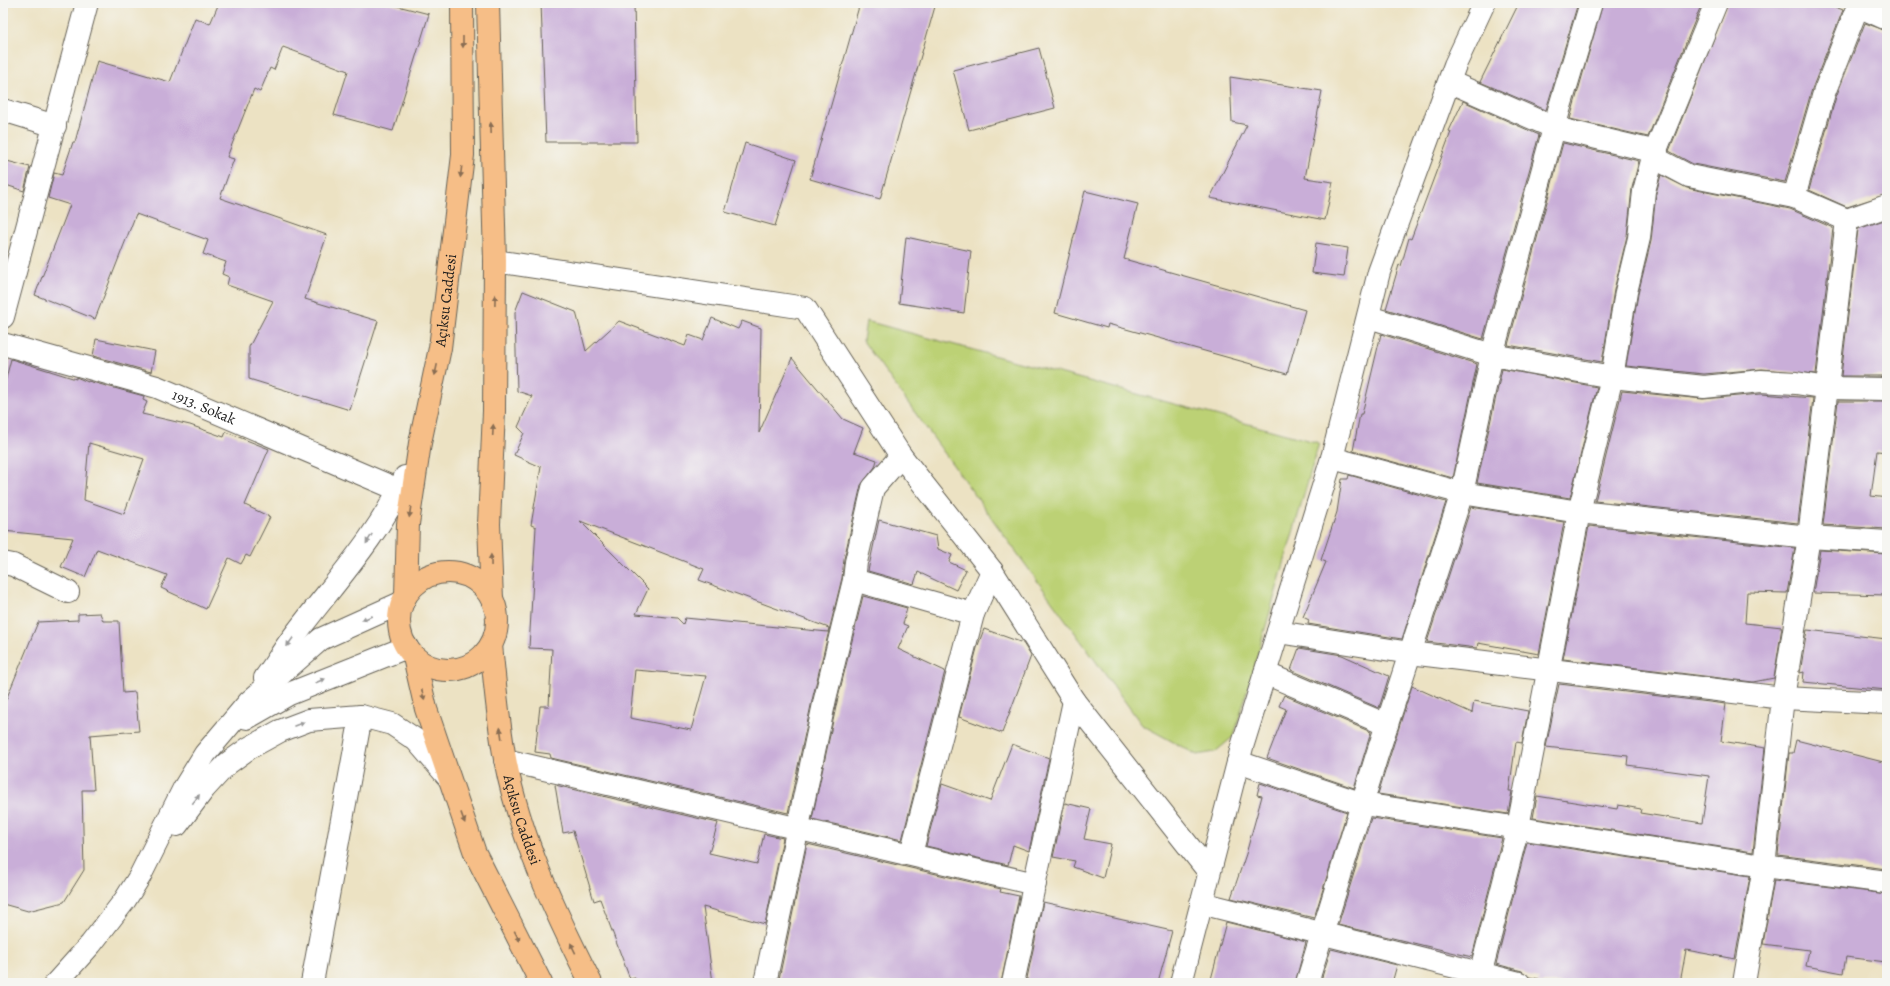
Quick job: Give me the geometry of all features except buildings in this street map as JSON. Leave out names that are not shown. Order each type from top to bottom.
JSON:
[{"type":"main road","points":[[488,3],[495,261],[494,411],[489,524],[492,599]]},
{"type":"main road","name":"Açıksu Caddesi","points":[[404,598],[408,524],[420,443],[440,348],[463,155],[459,4]]},
{"type":"main road","points":[[410,652],[428,666],[445,670],[460,669],[475,663],[487,652],[495,639],[498,623],[496,608],[489,593],[478,582],[464,574],[449,571],[432,574],[417,582],[404,598],[400,610],[399,627],[404,643],[410,652],[426,709],[475,853],[540,983]]},
{"type":"main road","name":"Açıksu Caddesi","points":[[491,645],[505,760],[524,831],[558,916],[591,983]]},
{"type":"street","points":[[3,317],[87,3]]},
{"type":"street","points":[[1180,983],[1238,762],[1332,458],[1369,317],[1379,272],[1455,65],[1484,3]]},
{"type":"street","points":[[1308,983],[1322,933],[1387,726],[1462,493],[1492,355],[1559,110],[1591,3]]},
{"type":"street","points":[[1480,978],[1518,827],[1579,512],[1612,377],[1626,292],[1639,238],[1644,191],[1655,155],[1716,3]]},
{"type":"street","points":[[1794,197],[1824,93],[1859,5],[1887,19]]},
{"type":"street","points":[[1450,82],[1555,128],[1655,155],[1689,176],[1794,197],[1847,220],[1887,206]]},
{"type":"street","points":[[3,110],[55,126]]},
{"type":"street","points":[[1744,983],[1764,866],[1783,698],[1809,538],[1847,220]]},
{"type":"street","points":[[495,261],[805,308],[901,456],[992,571],[1074,701],[1209,872]]},
{"type":"street","points":[[1369,317],[1492,355],[1612,377],[1704,387],[1761,381],[1796,383],[1828,388],[1887,389]]},
{"type":"street","name":"1913. Sokak","points":[[3,344],[157,387],[399,490]]},
{"type":"street","points":[[140,876],[184,788],[205,754],[249,702],[291,640],[331,591],[366,544],[399,490],[420,443]]},
{"type":"street","points":[[765,983],[796,829],[825,699],[854,580],[856,562],[873,488],[901,456]]},
{"type":"street","points":[[1332,458],[1462,493],[1579,512],[1809,538],[1887,542]]},
{"type":"street","points":[[3,563],[14,565],[68,592]]},
{"type":"street","points":[[911,854],[973,614],[992,571]]},
{"type":"street","points":[[854,580],[973,614]]},
{"type":"street","points":[[249,702],[321,639],[404,598]]},
{"type":"street","points":[[1278,632],[1410,653],[1783,698],[1887,703]]},
{"type":"street","points":[[205,754],[251,714],[289,694],[410,652]]},
{"type":"street","points":[[1265,673],[1387,726]]},
{"type":"street","points":[[1013,983],[1074,701]]},
{"type":"street","points":[[312,983],[361,716]]},
{"type":"street","points":[[56,983],[91,944],[125,900],[140,876],[204,789],[227,764],[249,748],[280,731],[309,720],[361,716],[392,724],[416,740],[448,777]]},
{"type":"street","points":[[505,760],[1035,884]]},
{"type":"street","points":[[1238,762],[1363,804],[1764,866],[1887,882]]},
{"type":"street","points":[[1201,903],[1322,933],[1480,978],[1519,983]]},
{"type":"green space","points":[[866,321],[1319,443],[1234,736],[1215,752],[1197,755],[1142,725],[863,341]]}]
